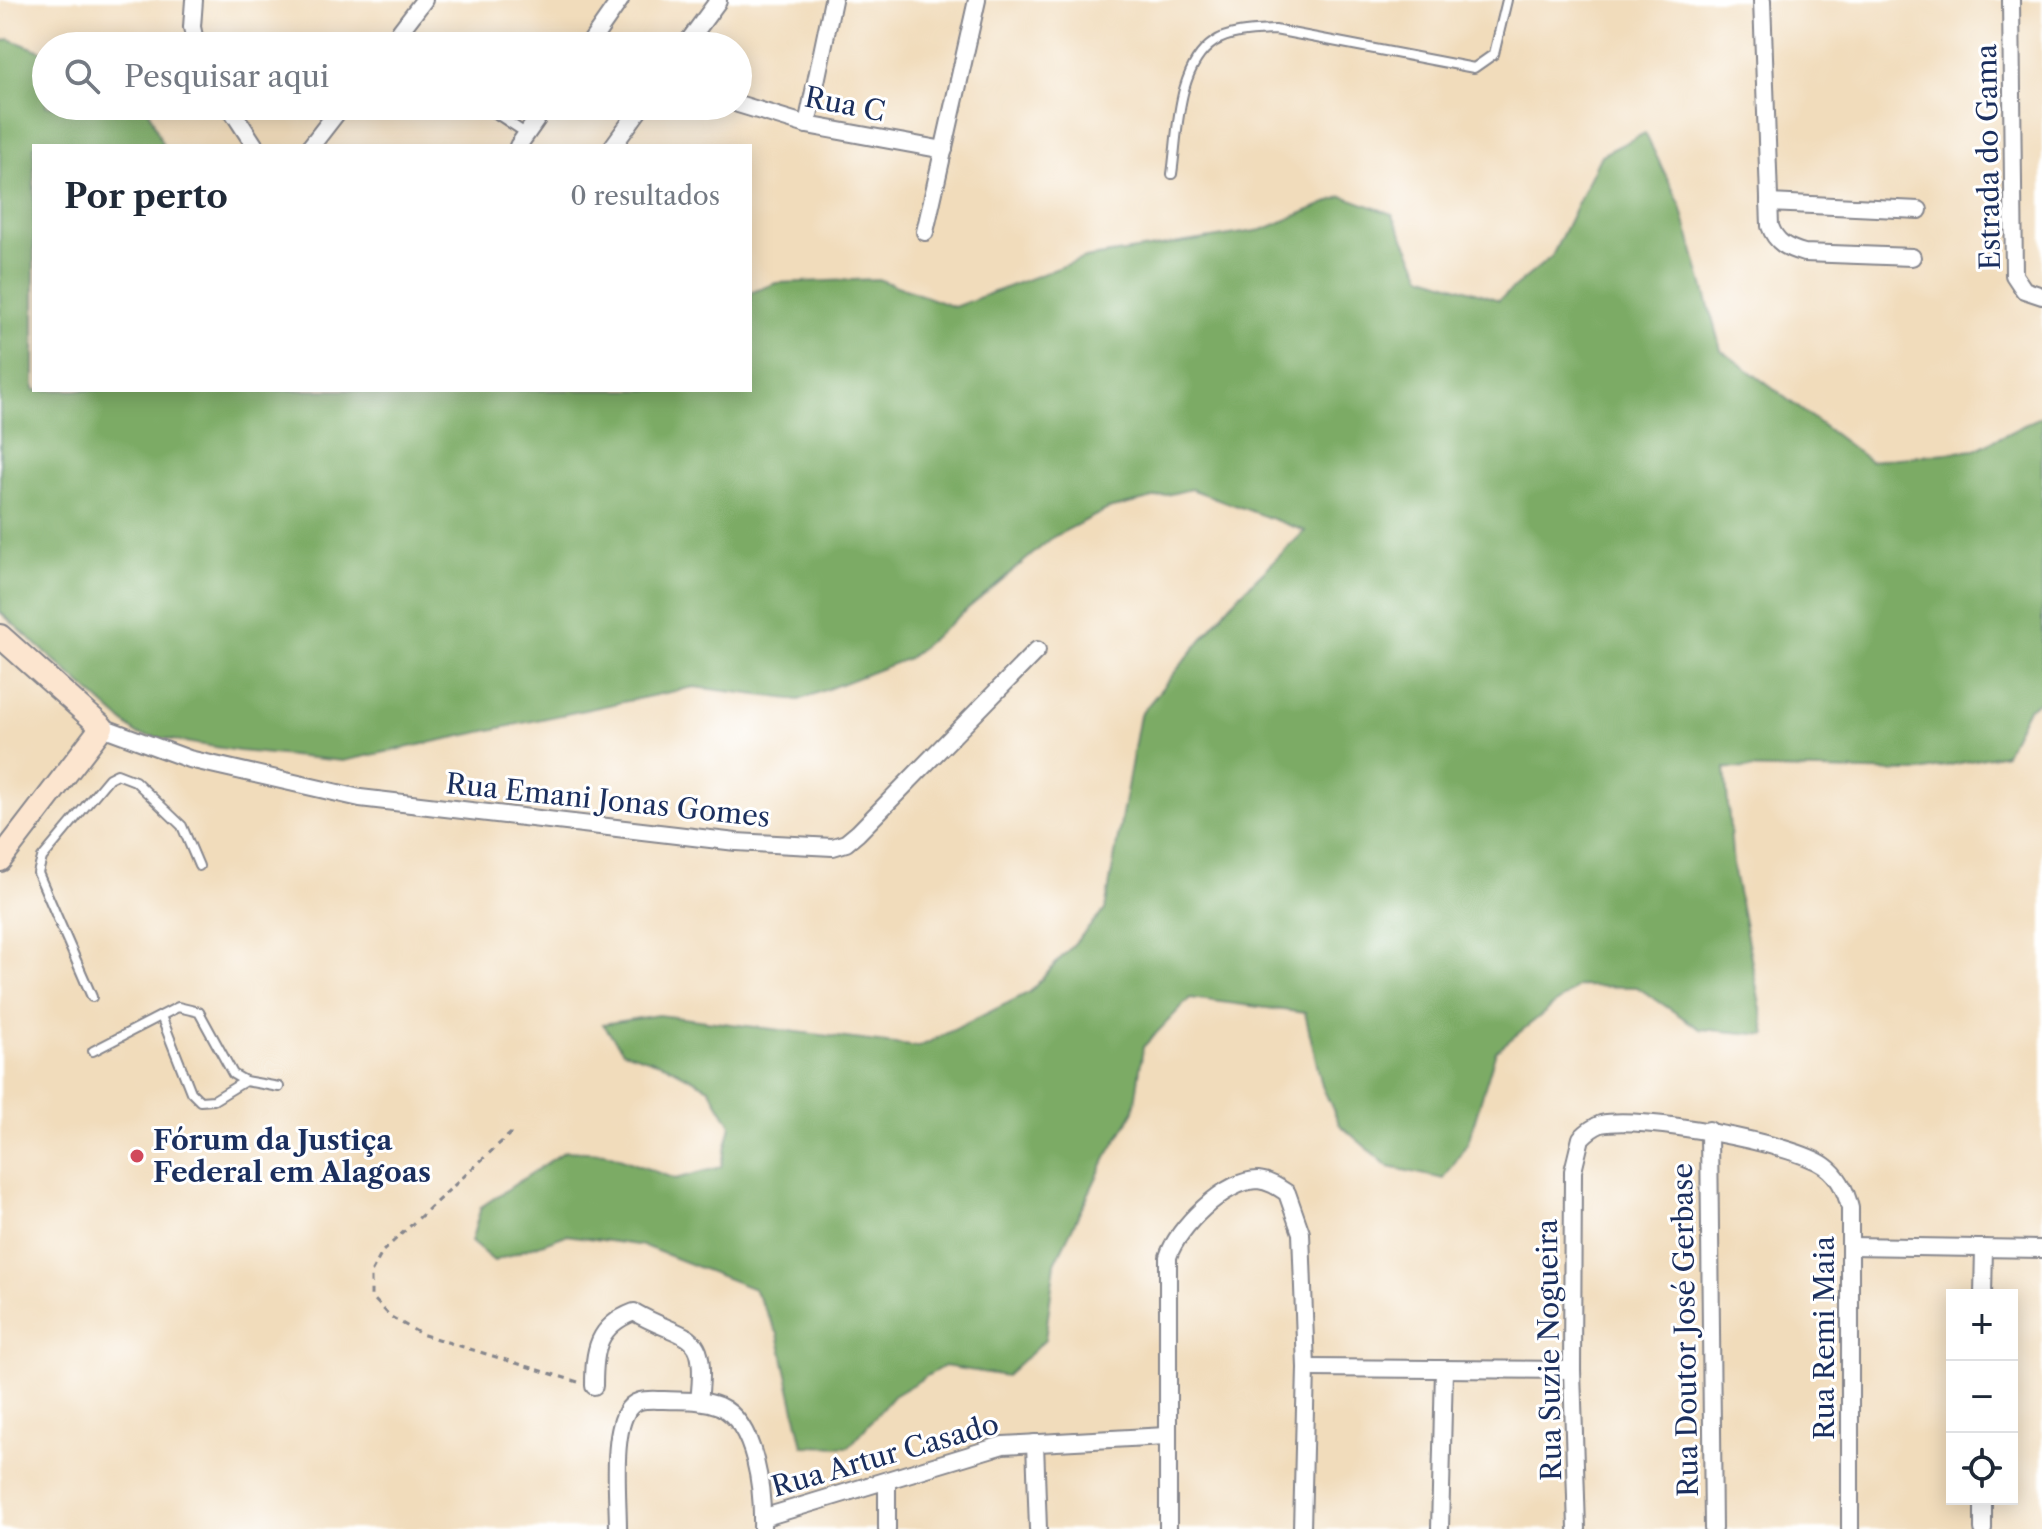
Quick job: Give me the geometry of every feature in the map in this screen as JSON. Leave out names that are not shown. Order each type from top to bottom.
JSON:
[{"type":"street","points":[[193,32],[194,0]]},
{"type":"street","points":[[400,32],[424,0]]},
{"type":"street","points":[[598,32],[620,0]]},
{"type":"street","points":[[807,125],[833,0]]},
{"type":"street","points":[[925,232],[977,0]]},
{"type":"street","points":[[1762,0],[1769,203],[1773,236],[1788,248],[1804,253],[1912,257]]},
{"type":"street","name":"Estrada do Gama","points":[[2011,0],[2014,275],[2024,290],[2042,296]]},
{"type":"street","points":[[695,32],[718,1]]},
{"type":"street","name":"Rua C","points":[[752,108],[807,125],[944,150]]},
{"type":"street","points":[[238,120],[254,144]]},
{"type":"street","points":[[313,144],[331,120]]},
{"type":"street","points":[[522,140],[536,120]]},
{"type":"street","points":[[614,144],[632,120]]},
{"type":"street","points":[[1769,203],[1919,210]]},
{"type":"street","points":[[0,636],[102,727],[0,860]]},
{"type":"street","name":"Rua Emani Jonas Gomes","points":[[102,727],[189,759],[360,798],[736,842],[833,847],[846,843],[858,833],[1037,650]]},
{"type":"street","name":"Rua Suzie Nogueira","points":[[1577,1529],[1572,1370],[1573,1171],[1581,1138],[1600,1125],[1621,1122],[1709,1130],[1815,1160]]},
{"type":"street","name":"Rua Doutor José Gerbase","points":[[1709,1130],[1713,1529]]},
{"type":"street","name":"Rua Remi Maia","points":[[1815,1160],[1837,1177],[1847,1194],[1850,1246],[1850,1529]]},
{"type":"street","points":[[1168,1529],[1168,1257],[1173,1242],[1186,1224],[1243,1183],[1259,1180],[1287,1193],[1301,1233],[1306,1368],[1302,1529]]},
{"type":"street","points":[[1850,1246],[2042,1249]]},
{"type":"street","points":[[1983,1289],[1984,1248]]},
{"type":"street","points":[[594,1386],[594,1361],[600,1339],[612,1320],[634,1312],[694,1341],[702,1357],[699,1401]]},
{"type":"street","points":[[1306,1368],[1572,1370]]},
{"type":"street","points":[[1440,1529],[1444,1370]]},
{"type":"street","points":[[618,1529],[621,1426],[630,1407],[639,1400],[699,1401],[723,1408],[735,1419],[748,1440],[755,1462],[762,1523]]},
{"type":"street","name":"Rua Artur Casado","points":[[762,1523],[973,1453],[1035,1443],[1166,1436]]},
{"type":"street","points":[[1035,1443],[1038,1529]]},
{"type":"street","points":[[887,1483],[887,1529]]},
{"type":"street","points":[[1983,1505],[1983,1529]]},
{"type":"lane","points":[[1172,174],[1191,69],[1201,52],[1217,40],[1248,31],[1275,30],[1474,68],[1483,65],[1494,54],[1507,0]]},
{"type":"lane","points":[[502,120],[522,140]]},
{"type":"lane","points":[[92,997],[38,873],[42,858],[109,778],[117,774],[135,781],[182,826],[199,866]]},
{"type":"lane","points":[[93,1051],[178,1007],[199,1012],[233,1074],[245,1081],[279,1087]]},
{"type":"lane","points":[[161,1016],[191,1092],[200,1101],[214,1100],[245,1081]]},
{"type":"path","points":[[511,1133],[383,1251],[371,1273],[371,1296],[391,1317],[421,1334],[594,1386]]},
{"type":"green space","points":[[9,39],[32,48],[32,120],[153,120],[162,144],[32,144],[32,392],[752,392],[752,292],[776,283],[878,279],[954,307],[1085,258],[1262,230],[1343,196],[1392,214],[1422,275],[1499,300],[1552,256],[1601,155],[1645,133],[1681,206],[1721,350],[1870,461],[1975,450],[2042,416],[2042,700],[2028,708],[2005,754],[1915,772],[1725,768],[1733,866],[1766,1035],[1700,1029],[1637,987],[1578,986],[1496,1051],[1468,1142],[1444,1179],[1389,1167],[1340,1125],[1322,1086],[1305,1013],[1190,998],[1143,1047],[1134,1111],[1106,1158],[1055,1263],[1045,1340],[1006,1376],[944,1366],[893,1396],[849,1447],[803,1446],[778,1334],[754,1289],[644,1246],[566,1235],[494,1261],[471,1242],[481,1207],[565,1151],[606,1153],[675,1179],[721,1167],[731,1125],[709,1088],[666,1065],[623,1051],[603,1024],[658,1015],[919,1047],[1030,992],[1105,910],[1140,715],[1234,600],[1305,531],[1191,489],[1108,509],[1053,537],[909,658],[799,700],[694,687],[343,761],[239,751],[137,734],[0,612],[0,42]]},
{"type":"place","name":"Fórum da Justiça Federal em Alagoas","points":[[137,1156]]}]
